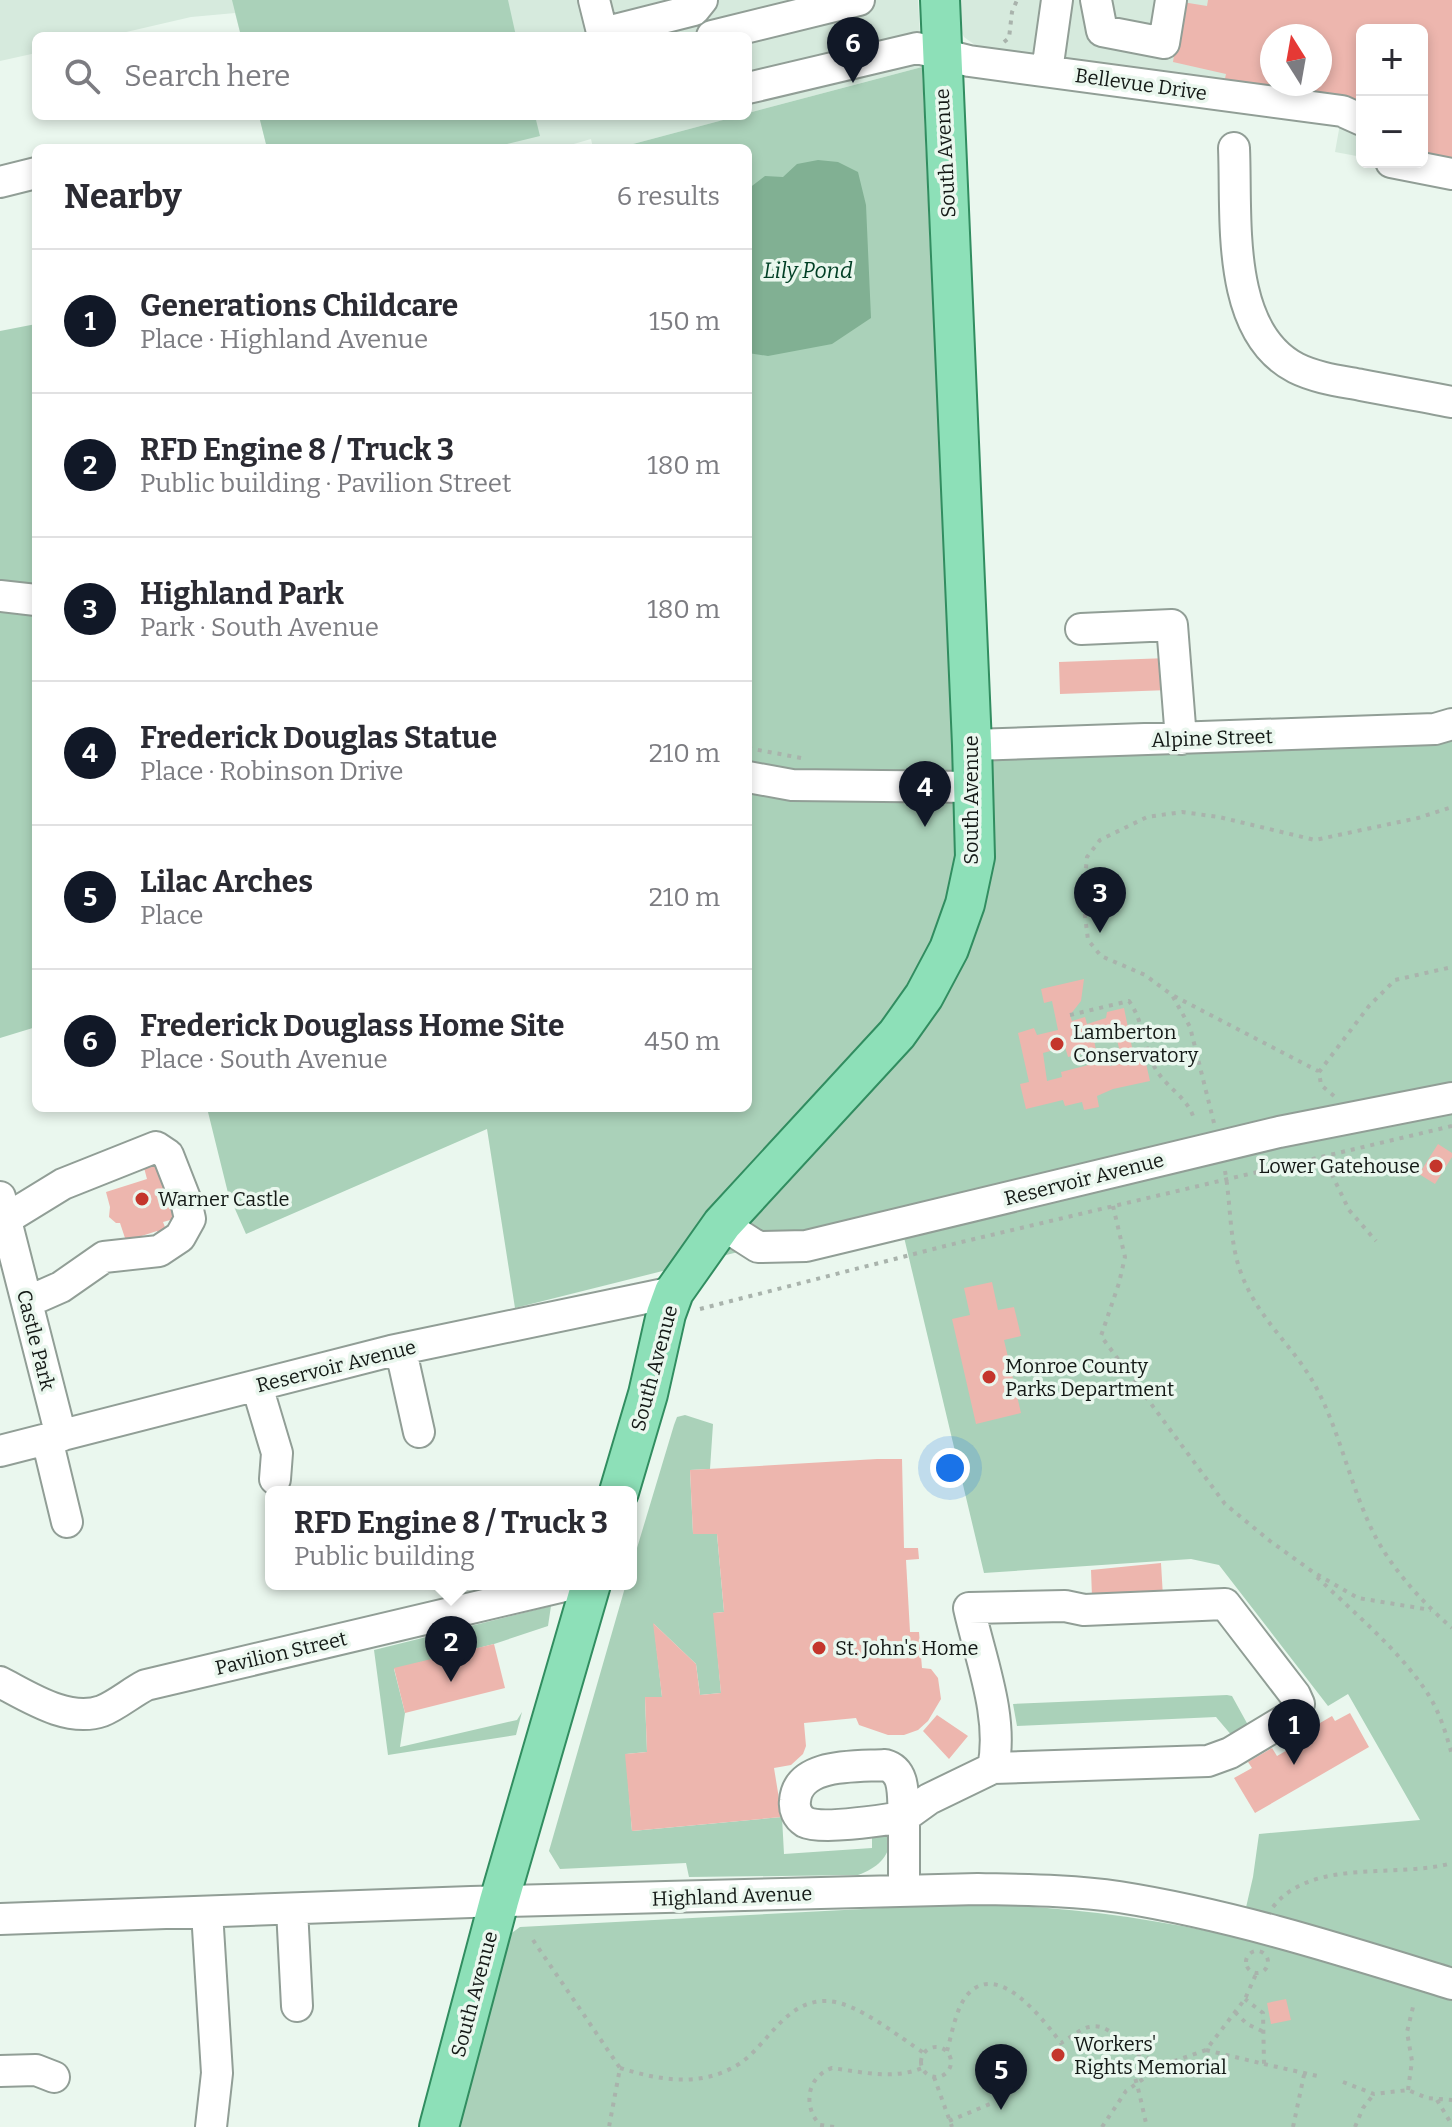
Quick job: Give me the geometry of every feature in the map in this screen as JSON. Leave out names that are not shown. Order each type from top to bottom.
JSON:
[{"type":"main road","name":"South Avenue","points":[[621,1486],[648,1394],[666,1314],[687,1301],[722,1224],[897,1034],[924,996],[949,949],[965,904],[975,857],[972,745],[940,0]]},
{"type":"main road","name":"South Avenue","points":[[439,2127],[499,1901],[589,1590]]},
{"type":"street","points":[[594,0],[602,32]]},
{"type":"street","points":[[614,32],[694,10],[702,0]]},
{"type":"street","points":[[728,32],[859,0]]},
{"type":"street","points":[[1047,71],[1057,0]]},
{"type":"street","points":[[1096,0],[1102,31],[1164,43],[1171,0]]},
{"type":"street","name":"Bellevue Drive","points":[[752,87],[917,48],[969,61],[1352,115]]},
{"type":"street","points":[[1234,148],[1239,273],[1245,303],[1257,330],[1274,353],[1297,369],[1324,378],[1452,402]]},
{"type":"street","points":[[1422,168],[1452,174]]},
{"type":"street","points":[[0,182],[32,174]]},
{"type":"street","points":[[0,596],[32,600]]},
{"type":"street","points":[[1081,629],[1172,625],[1181,739]]},
{"type":"street","name":"Alpine Street","points":[[972,745],[1435,729],[1452,724]]},
{"type":"street","points":[[752,778],[792,785],[973,787]]},
{"type":"street","name":"Reservoir Avenue","points":[[722,1224],[758,1247],[806,1246],[1220,1146],[1452,1098]]},
{"type":"street","points":[[3,1208],[156,1147],[168,1155],[186,1201],[190,1219],[180,1237],[159,1251],[104,1257],[61,1287],[27,1302]]},
{"type":"street","name":"Castle Park","points":[[3,1208],[27,1302],[67,1522]]},
{"type":"street","name":"Reservoir Avenue","points":[[0,1451],[391,1351],[631,1299],[687,1301]]},
{"type":"street","points":[[391,1351],[403,1360],[419,1432]]},
{"type":"street","points":[[257,1386],[277,1453],[275,1479]]},
{"type":"street","name":"Pavilion Street","points":[[0,1682],[44,1705],[64,1711],[82,1714],[102,1711],[146,1685],[548,1590]]},
{"type":"street","points":[[904,1891],[904,1817],[929,1799],[993,1768],[1208,1761],[1230,1753],[1295,1714],[1299,1704],[1225,1604],[1084,1610],[1065,1606],[969,1608],[995,1734],[993,1768]]},
{"type":"street","name":"Highland Avenue","points":[[0,1919],[499,1901],[1018,1890],[1116,1897],[1243,1921],[1452,1984]]},
{"type":"street","points":[[292,1909],[297,2006]]},
{"type":"street","points":[[207,1912],[217,2073],[211,2127]]},
{"type":"street","points":[[0,2071],[36,2070],[54,2077]]},
{"type":"path","points":[[995,43],[1009,38],[1012,12],[1017,0]]},
{"type":"path","points":[[1319,1072],[1172,995],[1145,975],[1101,956],[1088,940],[1083,900],[1087,857],[1100,840],[1147,817],[1182,812],[1219,817],[1315,840],[1418,818],[1452,807]]},
{"type":"path","points":[[1321,1085],[1319,1072],[1369,1006],[1395,980],[1452,967]]},
{"type":"path","points":[[1172,995],[1190,1027],[1212,1112]]},
{"type":"path","points":[[1070,1015],[1129,1001],[1136,1011],[1154,1067],[1190,1107],[1193,1116]]},
{"type":"path","points":[[687,1301],[1452,1126]]},
{"type":"path","points":[[1220,1146],[1240,1271],[1253,1300],[1275,1332],[1300,1360],[1318,1391],[1374,1534],[1401,1574],[1431,1610],[1452,1628]]},
{"type":"path","points":[[1323,1156],[1349,1210],[1376,1241]]},
{"type":"path","points":[[1113,1206],[1125,1257],[1101,1336],[1225,1504],[1313,1572],[1380,1638],[1426,1692],[1444,1727],[1452,1755]]},
{"type":"path","points":[[1313,1572],[1358,1598],[1431,1610]]},
{"type":"path","points":[[1270,1911],[1282,1896],[1316,1879],[1353,1872],[1411,1871],[1452,1863]]},
{"type":"path","points":[[533,1940],[620,2068],[655,2078],[680,2080],[719,2074],[739,2064],[792,2013],[809,2004],[827,2001],[859,2012],[924,2053]]},
{"type":"path","points":[[1206,2050],[1245,1999],[1256,1974],[1266,1971],[1269,1964],[1266,1954],[1260,1951],[1252,1952],[1246,1962],[1249,1971],[1256,1974]]},
{"type":"path","points":[[947,2051],[967,1994],[991,1985],[1007,1988],[1020,1997],[1061,2043],[1088,2027],[1099,2027],[1108,2031],[1127,2050],[1163,2065]]},
{"type":"path","points":[[1245,1999],[1263,2013],[1264,2064]]},
{"type":"path","points":[[1408,2090],[1412,2061],[1407,2032],[1413,2007]]},
{"type":"path","points":[[1235,2012],[1247,2024],[1262,2031]]},
{"type":"path","points":[[934,2077],[950,2069],[952,2059],[947,2051],[938,2046],[924,2053],[922,2068],[934,2077],[952,2127]]},
{"type":"path","points":[[1127,2050],[1147,2127]]},
{"type":"path","points":[[1102,2127],[1119,2100],[1163,2065],[1206,2050],[1322,2077]]},
{"type":"path","points":[[609,2127],[620,2068]]},
{"type":"path","points":[[834,2127],[820,2125],[809,2107],[811,2090],[824,2071],[832,2068],[884,2075],[922,2068]]},
{"type":"path","points":[[1293,2127],[1304,2074]]},
{"type":"path","points":[[1343,2082],[1374,2094],[1408,2090],[1437,2100],[1452,2100]]},
{"type":"path","points":[[1355,2127],[1363,2108],[1374,2094]]},
{"type":"path","points":[[1437,2100],[1452,2125]]},
{"type":"path","points":[[949,2121],[990,2104]]},
{"type":"shaded area","points":[[0,0],[918,0],[922,67],[752,112],[752,32],[240,32],[235,13],[191,17],[126,32],[32,32],[32,54],[0,61]]},
{"type":"shaded area","points":[[232,0],[508,0],[515,32],[240,32]]},
{"type":"shaded area","points":[[957,0],[1452,0],[1428,130],[1428,24],[1356,24],[1356,156],[1335,152],[1343,107],[1272,96],[1332,96],[1332,24],[1260,24],[1260,94],[1077,66],[975,45],[964,37],[959,27]]},
{"type":"shaded area","points":[[922,67],[953,758],[1147,752],[1452,735],[1452,2127],[456,2127],[509,1935],[520,1927],[960,1904],[1100,1914],[1239,1938],[1259,1834],[1420,1820],[1348,1694],[1328,1706],[1219,1565],[1191,1559],[984,1573],[898,1212],[515,1308],[487,1129],[246,1234],[228,1193],[208,1112],[752,1112],[752,144],[633,144],[723,120],[752,120],[752,112]]},
{"type":"shaded area","points":[[260,120],[723,120],[633,144],[592,144],[591,139],[574,144],[266,144]]},
{"type":"shaded area","points":[[260,120],[536,120],[540,136],[507,144],[266,144]]},
{"type":"shaded area","points":[[32,325],[32,1028],[0,1038],[0,331]]},
{"type":"shaded area","points":[[685,1415],[713,1424],[710,1469],[690,1470],[693,1533],[717,1534],[724,1612],[714,1613],[721,1693],[700,1695],[696,1664],[654,1624],[662,1697],[645,1698],[647,1752],[626,1754],[632,1831],[782,1817],[784,1854],[872,1848],[872,1831],[887,1832],[891,1837],[885,1856],[871,1869],[858,1875],[689,1877],[686,1863],[560,1869],[549,1851],[624,1590],[637,1590],[637,1548],[677,1417]]},
{"type":"shaded area","points":[[551,1606],[548,1626],[494,1644],[394,1669],[405,1713],[400,1747],[517,1720],[522,1712],[516,1735],[388,1755],[374,1650]]},
{"type":"shaded area","points":[[1232,1696],[1248,1725],[1233,1737],[1216,1717],[1017,1726],[1013,1704]]},
{"type":"water","name":"Lily Pond","points":[[818,160],[838,162],[858,172],[866,205],[871,318],[832,344],[768,356],[752,354],[752,186],[765,176],[783,177],[797,164]]},
{"type":"building","points":[[1170,0],[1207,6],[1208,0],[1452,0],[1452,165],[1428,160],[1428,24],[1356,24],[1356,106],[1299,96],[1332,96],[1332,24],[1260,24],[1260,89],[1224,83],[1226,74],[1173,62],[1178,28]]},
{"type":"building","points":[[1168,658],[1169,690],[1060,694],[1059,662]]},
{"type":"building","name":"Lamberton Conservatory","points":[[1084,979],[1081,1001],[1070,1015],[1072,1021],[1085,1017],[1087,1024],[1106,1018],[1107,1012],[1124,1008],[1135,1062],[1145,1059],[1150,1081],[1097,1096],[1099,1107],[1084,1110],[1082,1102],[1065,1106],[1063,1100],[1026,1109],[1020,1084],[1029,1082],[1018,1033],[1034,1028],[1037,1035],[1058,1030],[1052,1001],[1044,1003],[1041,989]],"holes":[[[1116,1035],[1122,1062],[1110,1066],[1108,1060],[1061,1072],[1062,1077],[1047,1081],[1043,1053],[1065,1047],[1068,1057],[1096,1050],[1094,1040]]]},
{"type":"building","name":"Lower Gatehouse","points":[[1438,1144],[1452,1153],[1452,1157],[1435,1184],[1419,1174]]},
{"type":"building","name":"Warner Castle","points":[[165,1158],[181,1217],[163,1222],[168,1235],[160,1236],[157,1231],[126,1241],[120,1223],[109,1217],[106,1192],[147,1179],[143,1164]]},
{"type":"building","name":"Monroe County Parks Department","points":[[992,1282],[998,1310],[1014,1307],[1021,1336],[1004,1340],[1021,1413],[976,1424],[952,1319],[970,1315],[964,1288]]},
{"type":"building","name":"St. John's Home","points":[[902,1459],[904,1548],[918,1548],[919,1559],[906,1560],[910,1632],[919,1632],[922,1668],[931,1669],[938,1678],[941,1699],[928,1721],[918,1730],[904,1735],[888,1735],[859,1725],[856,1718],[804,1723],[806,1746],[803,1754],[791,1765],[774,1768],[782,1817],[632,1831],[625,1754],[647,1752],[645,1697],[662,1697],[653,1623],[696,1664],[700,1695],[721,1693],[713,1613],[724,1612],[717,1534],[693,1534],[690,1470]]},
{"type":"building","points":[[1161,1563],[1163,1597],[1092,1597],[1091,1570]]},
{"type":"building","points":[[494,1644],[505,1688],[405,1713],[394,1668]]},
{"type":"building","points":[[1350,1713],[1369,1747],[1255,1813],[1234,1778],[1252,1768],[1248,1762],[1272,1748],[1277,1756],[1312,1736],[1308,1730],[1332,1716],[1335,1721]]},
{"type":"building","points":[[937,1715],[968,1736],[949,1759],[923,1731]]},
{"type":"building","points":[[1286,1999],[1291,2020],[1271,2024],[1267,2003]]},
{"type":"place","name":"Frederick Douglass Home Site","points":[[853,83]]},
{"type":"place","name":"Frederick Douglas Statue","points":[[925,827]]},
{"type":"place","name":"Highland Park","points":[[1100,933]]},
{"type":"place","name":"Lamberton Conservatory","points":[[1057,1044]]},
{"type":"place","name":"Lower Gatehouse","points":[[1436,1166]]},
{"type":"place","name":"Warner Castle","points":[[142,1199]]},
{"type":"place","name":"Monroe County Parks Department","points":[[989,1377]]},
{"type":"place","name":"St. John's Home","points":[[819,1648]]},
{"type":"place","name":"RFD Engine 8 / Truck 3","points":[[451,1682]]},
{"type":"place","name":"Generations Childcare","points":[[1294,1765]]},
{"type":"place","name":"Workers' Rights Memorial","points":[[1058,2055]]},
{"type":"place","name":"Lilac Arches","points":[[1001,2110]]}]
